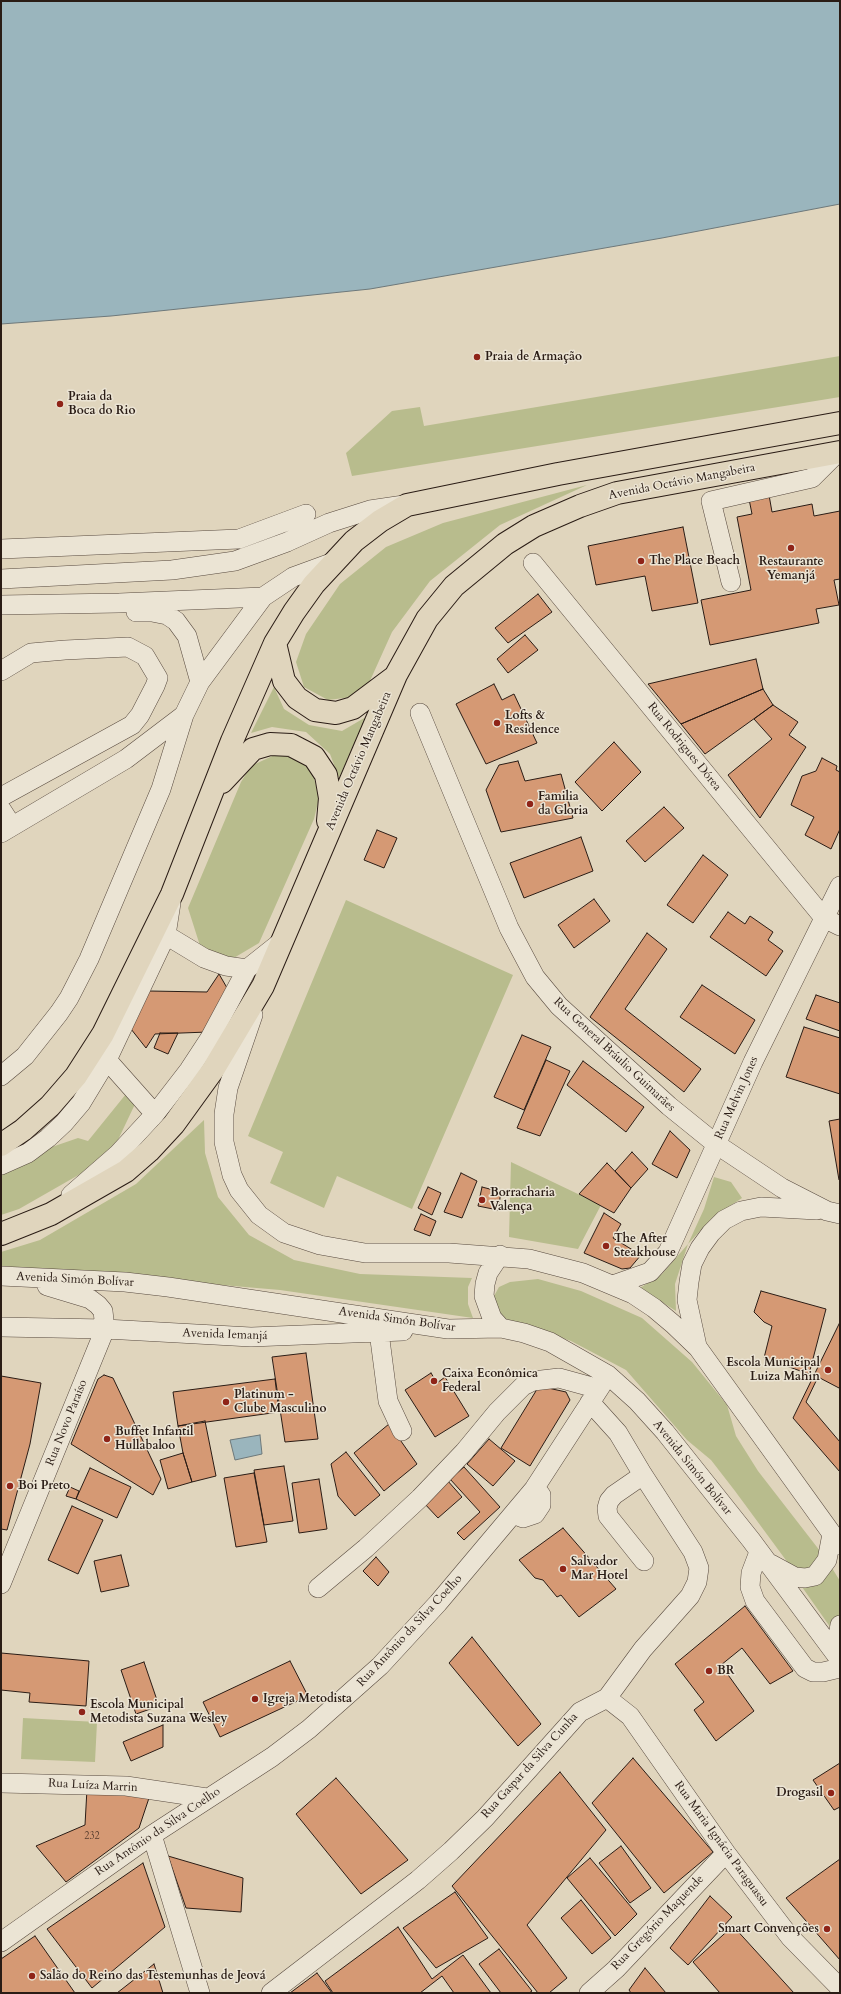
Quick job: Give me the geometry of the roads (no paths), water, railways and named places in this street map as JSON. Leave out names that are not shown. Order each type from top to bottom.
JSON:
[{"type":"main road","points":[[1,1145],[23,1130],[50,1106],[76,1076],[103,1034],[172,894],[232,741],[275,643],[294,612],[314,584],[354,541],[380,521],[407,505],[558,474],[840,423]]},
{"type":"main road","name":"Avenida Octávio Mangabeira","points":[[1,1234],[51,1214],[126,1171],[150,1151],[174,1124],[213,1070],[263,986],[396,675],[427,619],[454,586],[505,544],[534,526],[580,506],[617,493],[839,452]]},
{"type":"main road","points":[[275,643],[284,681],[297,698],[315,710],[336,712],[353,708],[376,692],[396,675]]},
{"type":"main road","points":[[212,793],[253,749],[270,744],[291,744],[314,757],[326,775],[330,798],[326,836]]},
{"type":"street","points":[[732,582],[711,500],[812,478],[839,452]]},
{"type":"street","points":[[1,579],[172,570],[235,560],[287,542],[329,523],[370,510],[407,505]]},
{"type":"street","points":[[1,549],[239,539],[306,514]]},
{"type":"street","points":[[1,1076],[25,1056],[59,1013],[69,998],[89,959],[162,789],[184,715],[200,682],[263,597],[293,577],[334,562]]},
{"type":"street","name":"Rua Rodrigues Dórea","points":[[533,563],[832,922]]},
{"type":"street","points":[[1,605],[119,603],[263,597]]},
{"type":"street","points":[[1,615],[152,612],[166,615],[176,621],[187,636],[200,682]]},
{"type":"street","points":[[1,670],[31,653],[128,647],[146,656],[158,678],[149,699],[140,715],[132,725],[1,797]]},
{"type":"street","name":"Rua General Bráulio Guimarães","points":[[420,714],[487,877],[520,950],[536,977],[559,1006],[591,1037],[669,1106],[716,1144],[782,1188],[834,1213]]},
{"type":"street","points":[[1,809],[7,830],[126,759],[184,715]]},
{"type":"street","name":"Rua Melvin Jones","points":[[613,1285],[650,1272],[662,1260],[674,1239],[753,1062],[832,922],[840,886]]},
{"type":"street","points":[[1,1165],[28,1153],[64,1123],[81,1103],[107,1060],[166,936],[172,894]]},
{"type":"street","points":[[166,936],[204,958],[226,966],[247,969]]},
{"type":"street","points":[[51,1214],[118,1154],[155,1114],[189,1070],[210,1038],[247,969],[281,942]]},
{"type":"street","points":[[263,986],[233,1071],[224,1114],[224,1142],[227,1158],[239,1190],[249,1204],[267,1222],[284,1233],[320,1245],[372,1253],[500,1255],[529,1258],[556,1264],[613,1285],[654,1308],[698,1348],[836,1539],[826,1560],[815,1576],[805,1578],[796,1577],[763,1557],[750,1573],[750,1587],[755,1601],[805,1668],[813,1672],[823,1672],[838,1660],[840,1625]]},
{"type":"street","points":[[107,1060],[155,1114]]},
{"type":"street","points":[[698,1348],[687,1300],[692,1264],[700,1248],[711,1233],[724,1220],[741,1211],[761,1207],[834,1213]]},
{"type":"street","points":[[500,1255],[488,1273],[484,1296],[492,1318],[501,1328]]},
{"type":"street","points":[[7,1276],[90,1299],[103,1311],[105,1329]]},
{"type":"street","name":"Avenida Simón Bolívar","points":[[7,1276],[124,1282],[168,1287],[448,1329],[501,1328],[524,1333],[550,1342],[599,1389],[637,1401],[665,1432],[763,1557],[838,1660]]},
{"type":"street","name":"Avenida Iemanjá","points":[[1,1328],[105,1329],[251,1337],[448,1329]]},
{"type":"street","name":"Rua Novo Paraíso","points":[[1,1584],[9,1544],[105,1329]]},
{"type":"street","points":[[379,1332],[388,1401],[402,1431]]},
{"type":"street","points":[[318,1588],[366,1548],[420,1498],[464,1452],[497,1412],[523,1386],[533,1381],[559,1378],[599,1389]]},
{"type":"street","name":"Rua Gaspar da Silva Cunha","points":[[271,1993],[418,1880],[452,1851],[580,1712],[607,1698],[643,1649],[690,1596],[697,1582],[699,1568],[693,1552],[643,1475],[618,1432],[599,1389]]},
{"type":"street","name":"Rua Antônio da Silva Coelho","points":[[1,1942],[152,1835],[272,1757],[309,1729],[380,1666],[438,1603],[535,1488],[599,1389]]},
{"type":"street","points":[[643,1475],[614,1495],[607,1508],[608,1516],[644,1561]]},
{"type":"street","name":"Rua Maria Ignácia Paraguassu","points":[[607,1698],[630,1716],[726,1853],[790,1937],[840,1988]]},
{"type":"street","name":"Rua Luíza Marrin","points":[[1,1783],[126,1786],[207,1798]]},
{"type":"street","points":[[152,1835],[200,1993]]},
{"type":"street","name":"Rua Gregório Maquende","points":[[589,1993],[616,1969],[726,1853]]},
{"type":"water","points":[[1,1],[840,1],[840,204],[662,238],[370,289],[111,316],[1,324]]},
{"type":"water","points":[[260,1435],[262,1454],[235,1460],[230,1440]]},
{"type":"place","name":"Praia de Armação","points":[[477,357]]},
{"type":"place","name":"Praia da Boca do Rio","points":[[60,404]]},
{"type":"place","name":"Restaurante Yemanjá","points":[[791,548]]},
{"type":"place","name":"The Place Beach","points":[[641,561]]},
{"type":"place","name":"Lofts & Residence","points":[[497,723]]},
{"type":"place","name":"Familia da Gloria","points":[[530,804]]},
{"type":"place","name":"Borracharia Valença","points":[[482,1200]]},
{"type":"place","name":"The After Steakhouse","points":[[606,1246]]},
{"type":"place","name":"Escola Municipal Luiza Mahin","points":[[828,1370]]},
{"type":"place","name":"Caixa Econômica Federal","points":[[434,1381]]},
{"type":"place","name":"Platinum - Clube Masculino","points":[[226,1402]]},
{"type":"place","name":"Buffet Infantil Hullabaloo","points":[[107,1439]]},
{"type":"place","name":"Boi Preto","points":[[10,1486]]},
{"type":"place","name":"Salvador Mar Hotel","points":[[563,1569]]},
{"type":"place","name":"BR","points":[[709,1671]]},
{"type":"place","name":"Igreja Metodista","points":[[255,1699]]},
{"type":"place","name":"Escola Municipal Metodista Suzana Wesley","points":[[82,1712]]},
{"type":"place","name":"Drogasil","points":[[831,1793]]},
{"type":"place","name":"Smart Convenções","points":[[827,1929]]},
{"type":"place","name":"Salão do Reino das Testemunhas de Jeová","points":[[32,1976]]}]
